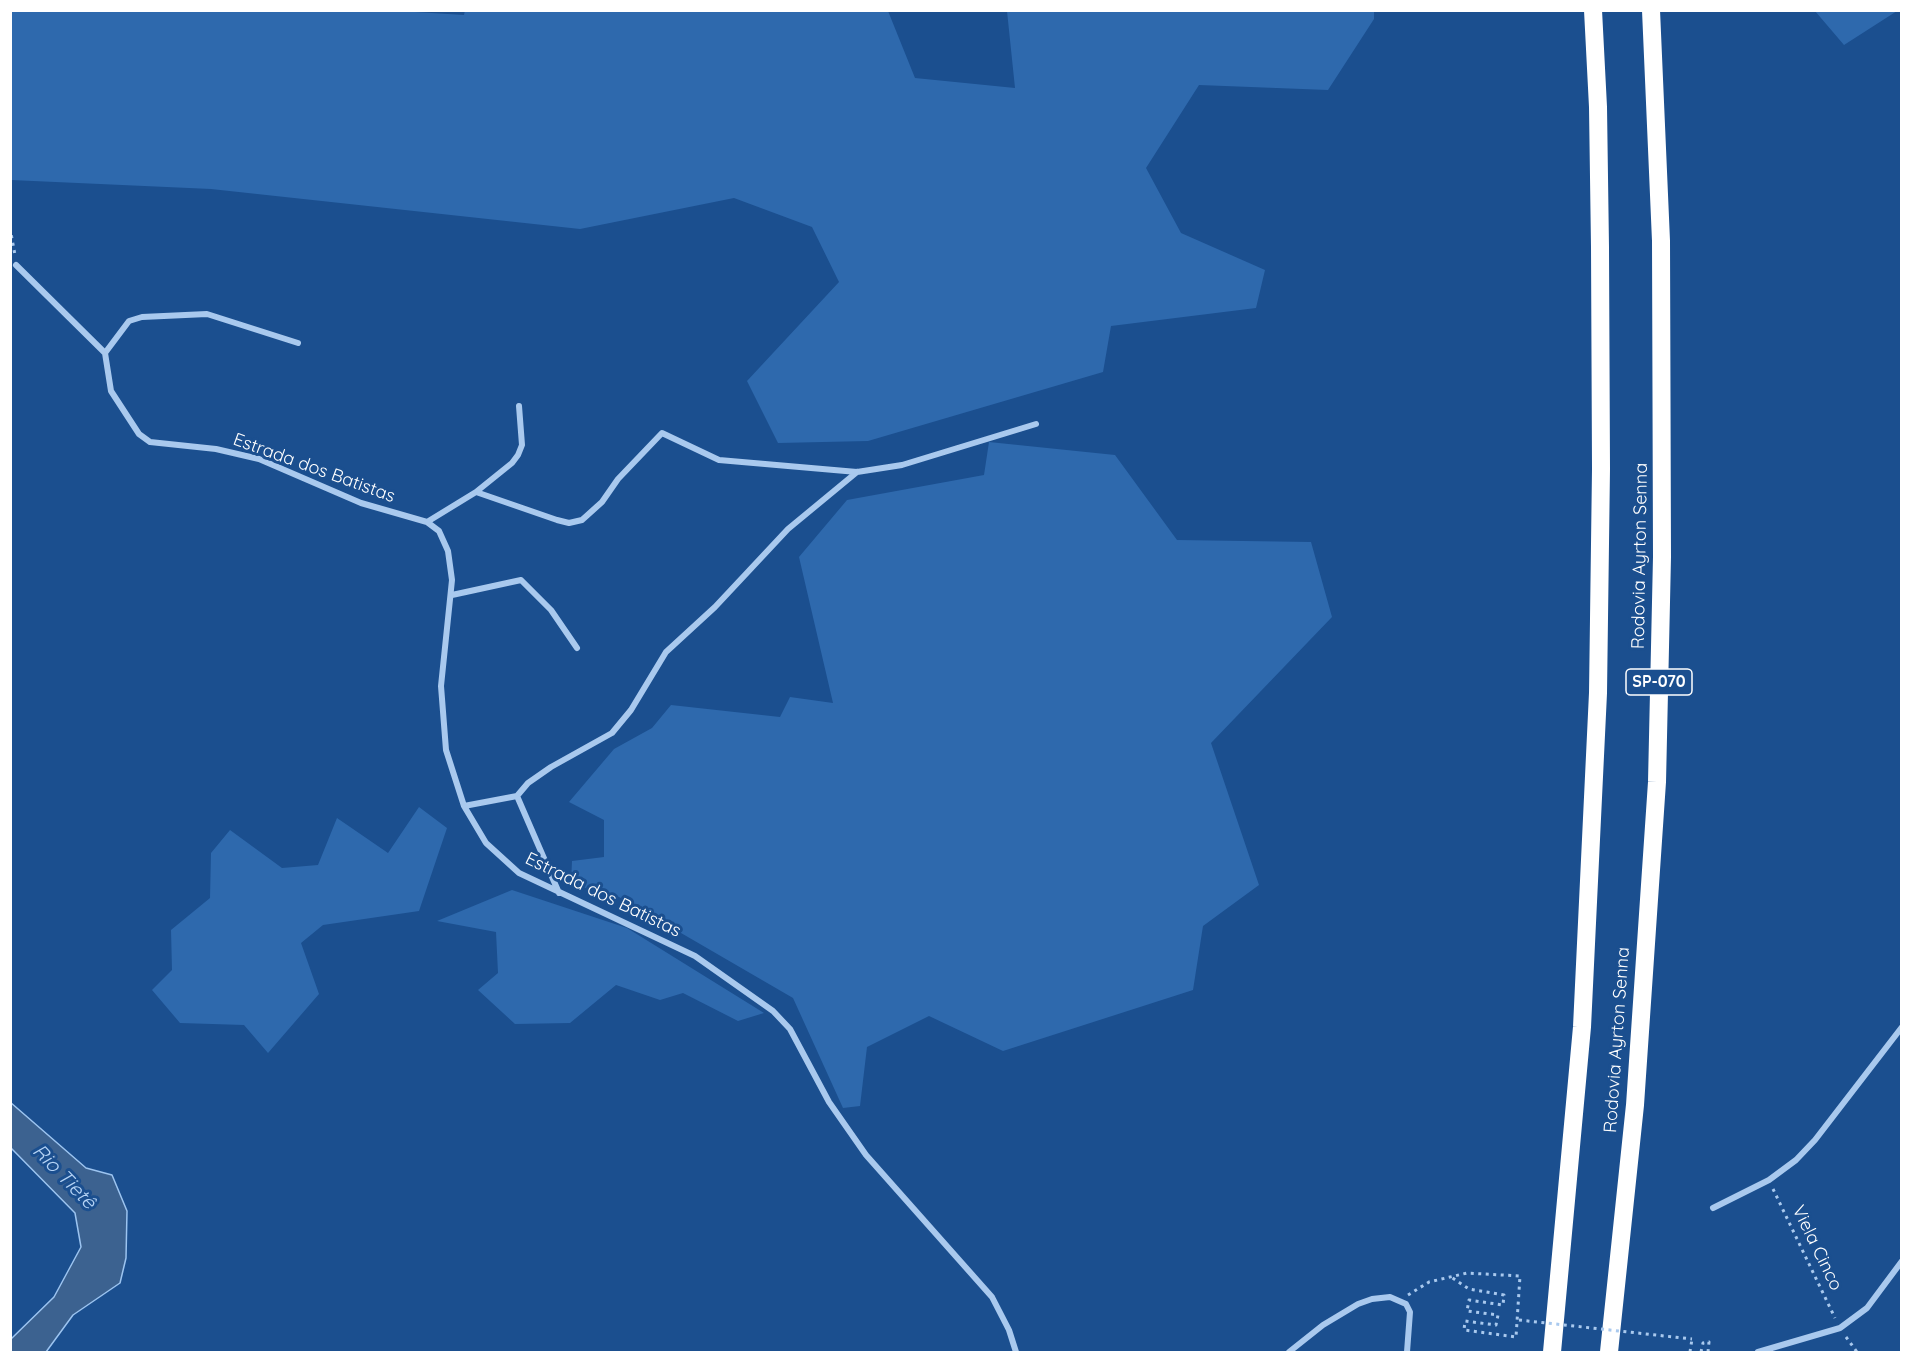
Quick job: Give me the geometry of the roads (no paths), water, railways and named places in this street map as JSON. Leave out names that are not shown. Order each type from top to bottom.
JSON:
[{"type":"highway","name":"Rodovia Ayrton Senna","points":[[1552,1353],[1582,1027],[1598,693],[1601,469],[1600,247],[1598,106],[1593,10]]},
{"type":"highway","name":"Rodovia Ayrton Senna","points":[[1609,1353],[1635,1105],[1657,782],[1662,557],[1661,241],[1651,10]]},
{"type":"street","points":[[16,265],[105,353],[129,321],[142,317],[207,314],[298,343]]},
{"type":"street","name":"Estrada dos Batistas","points":[[105,353],[111,391],[139,434],[150,442],[216,449],[259,459],[361,503],[427,522],[439,531],[448,550],[452,595],[442,664],[441,715],[450,766],[464,806],[486,843],[500,859],[519,873],[694,956],[773,1011],[790,1029],[829,1102],[866,1155],[992,1296],[1009,1330],[1017,1353]]},
{"type":"street","points":[[427,522],[476,492],[512,463],[518,454],[522,436],[519,406]]},
{"type":"street","points":[[476,492],[569,523],[582,520],[602,502],[618,479],[662,433],[719,460],[857,472],[902,465],[1036,424]]},
{"type":"street","points":[[464,806],[517,796],[528,783],[551,767],[612,733],[631,710],[666,652],[715,607],[788,529],[857,472]]},
{"type":"street","points":[[452,595],[521,580],[551,610],[577,648]]},
{"type":"street","points":[[517,796],[559,893]]},
{"type":"street","points":[[1713,1209],[1769,1180],[1796,1160],[1815,1140],[1902,1027]]},
{"type":"street","points":[[1758,1353],[1840,1328],[1867,1308],[1902,1262]]},
{"type":"street","points":[[1289,1353],[1323,1325],[1358,1304],[1390,1297],[1400,1300],[1410,1312],[1407,1353]]},
{"type":"water","name":"Rio Tietê","points":[[10,1102],[86,1168],[112,1175],[127,1211],[126,1258],[120,1283],[73,1315],[46,1352],[11,1352],[11,1339],[54,1297],[81,1247],[75,1213],[11,1148]]}]
